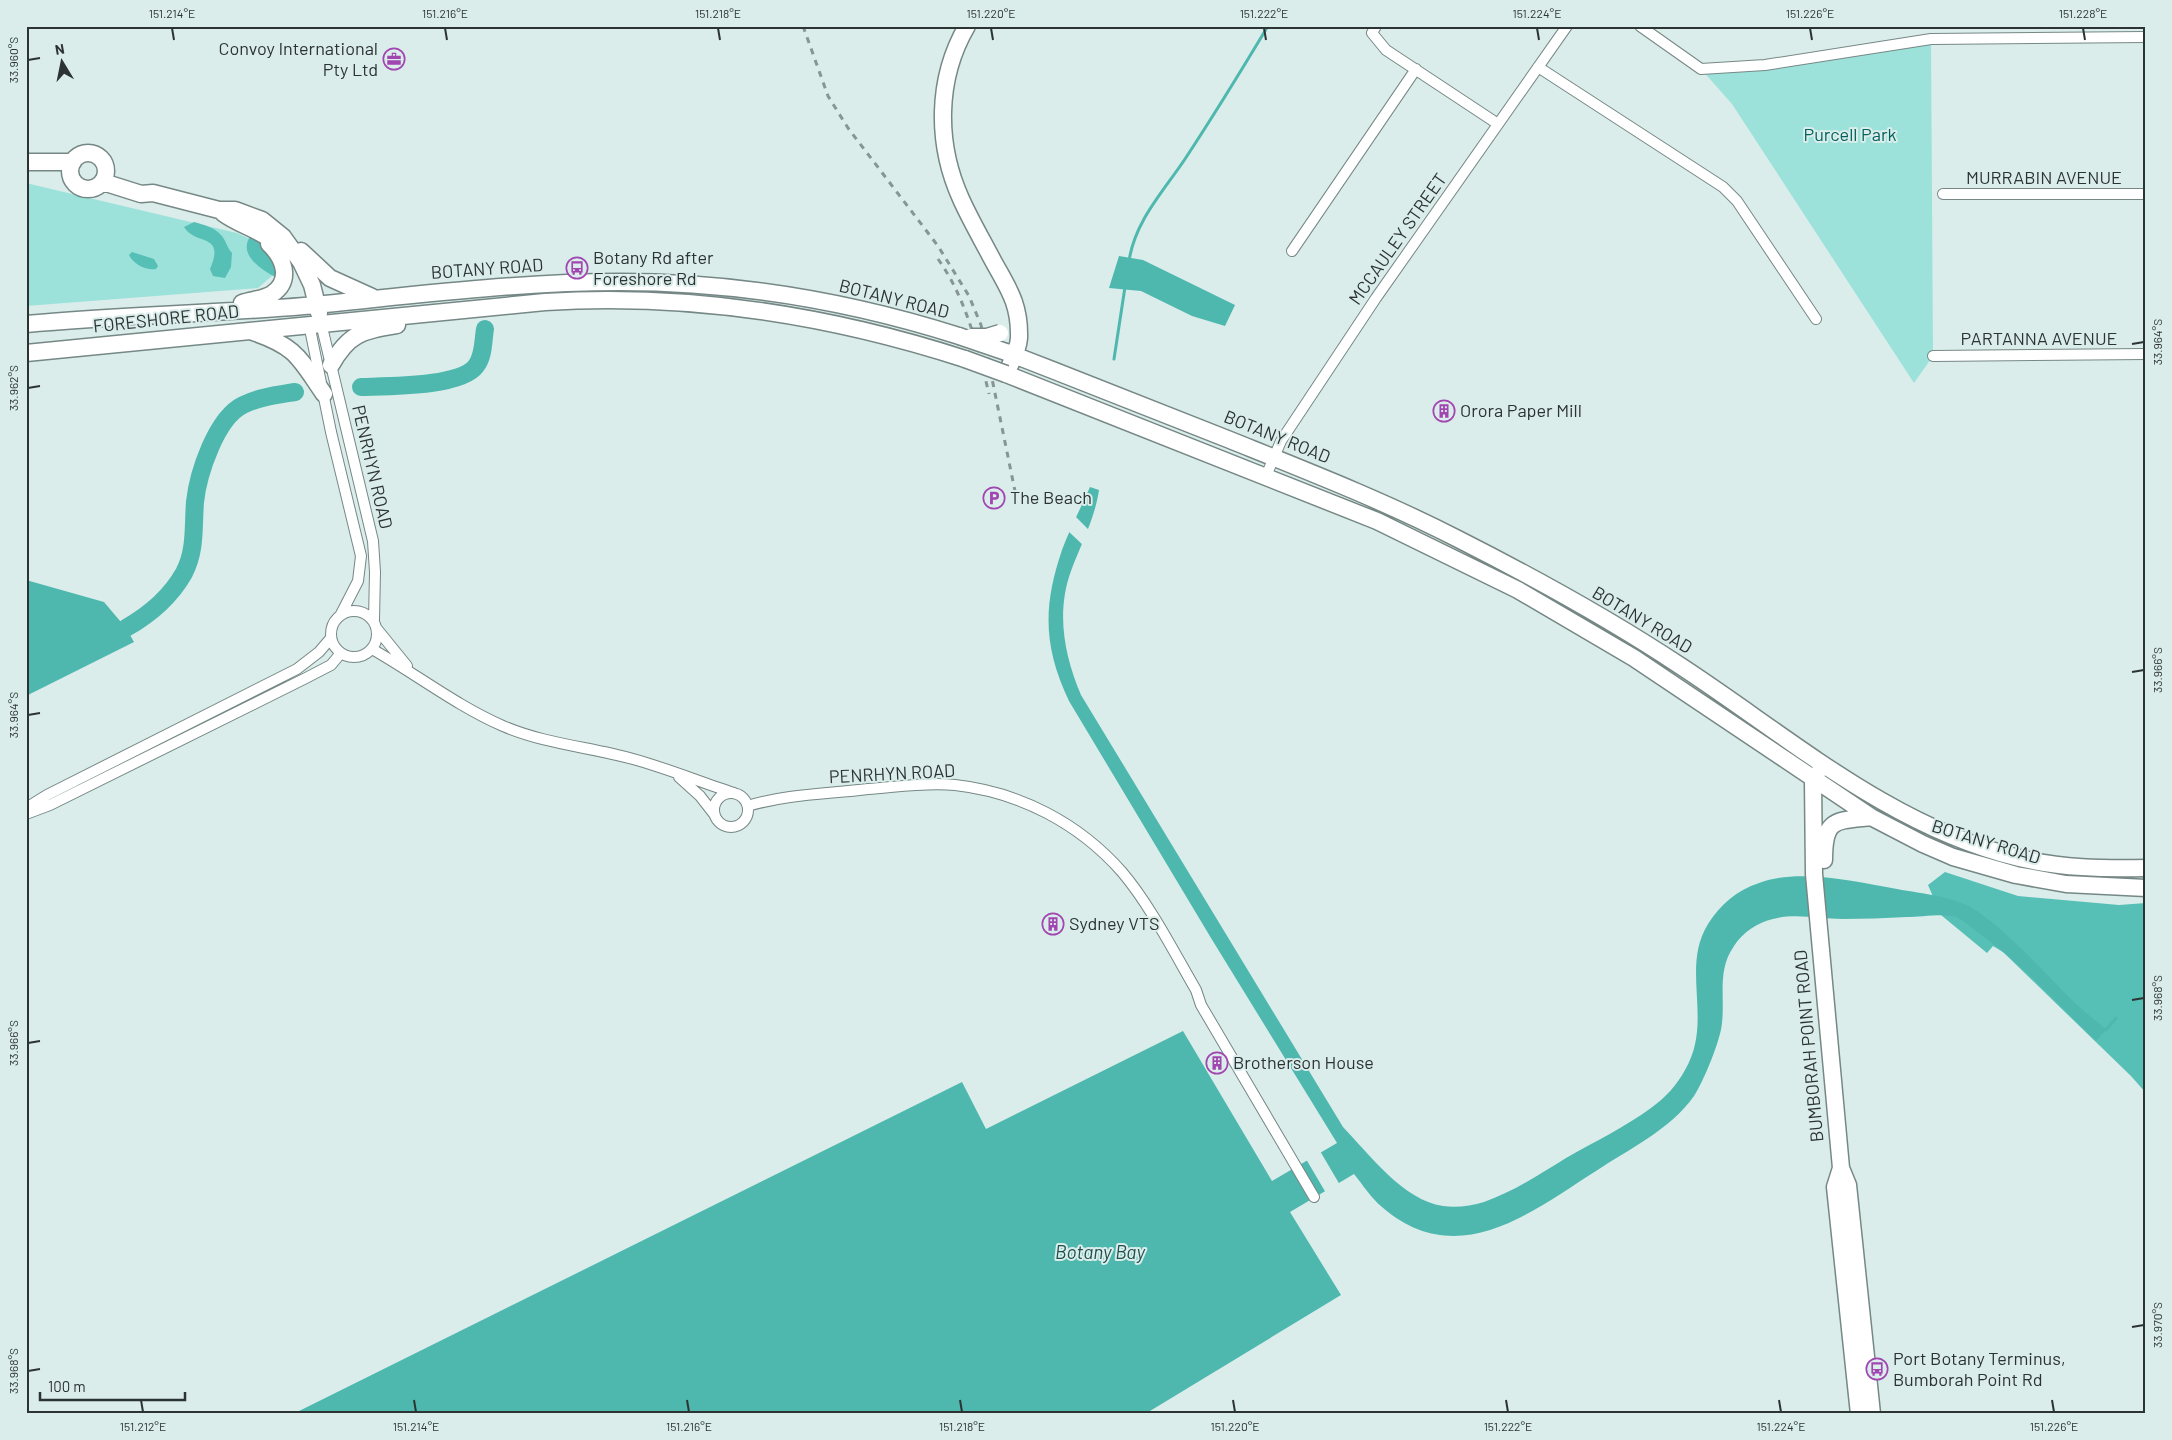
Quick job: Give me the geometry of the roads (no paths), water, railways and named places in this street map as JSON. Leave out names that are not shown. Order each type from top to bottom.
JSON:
[{"type":"main road","points":[[967,26],[957,48],[945,88],[943,134],[948,162],[961,199],[1010,290],[1017,313],[1018,340],[1010,365]]},
{"type":"main road","points":[[83,154],[95,154],[104,161],[105,177],[93,189],[81,188],[72,180],[72,168],[83,154]]},
{"type":"main road","points":[[26,164],[32,168],[72,168]]},
{"type":"main road","points":[[105,177],[119,178],[143,185],[153,193],[219,210],[235,210],[249,214],[272,227],[296,245],[330,278],[376,298]]},
{"type":"main road","points":[[219,210],[234,221],[269,238],[286,257],[312,305]]},
{"type":"main road","points":[[208,312],[272,294],[283,278],[284,267],[282,259],[276,250],[252,229]]},
{"type":"main road","points":[[284,237],[304,268],[312,285],[312,305],[315,323]]},
{"type":"main road","points":[[959,336],[987,337],[1000,333],[1008,325],[1009,313],[999,284],[998,270]]},
{"type":"main road","name":"BOTANY ROAD","points":[[312,305],[568,283],[621,282],[709,285],[748,289],[822,301],[895,317],[959,336],[1010,365],[1266,476],[1383,524],[1518,590],[1634,658],[1813,780],[1871,817],[1923,844],[1953,856],[2016,875],[2066,884],[2146,888]]},
{"type":"main road","name":"BOTANY ROAD","points":[[315,323],[545,302],[615,300],[736,307],[842,324],[966,359],[1010,365],[1274,457],[1456,537],[1549,587],[1679,665],[1824,764],[1901,813],[1937,830],[1974,845],[2021,858],[2060,865],[2102,869],[2146,868]]},
{"type":"main road","name":"FORESHORE ROAD","points":[[26,324],[312,305]]},
{"type":"main road","points":[[331,365],[341,348],[354,336],[380,328],[465,310]]},
{"type":"main road","name":"FORESHORE ROAD","points":[[26,353],[315,323]]},
{"type":"main road","points":[[248,330],[287,346],[301,360],[324,394]]},
{"type":"main road","points":[[1813,780],[1824,764]]},
{"type":"main road","name":"BUMBORAH POINT ROAD","points":[[1813,780],[1819,875],[1818,920],[1840,1168],[1848,1185],[1856,1320],[1859,1414]]},
{"type":"main road","name":"BUMBORAH POINT ROAD","points":[[1819,875],[1825,840],[1832,825],[1838,820],[1871,817]]},
{"type":"main road","name":"BUMBORAH POINT ROAD","points":[[1856,1320],[1872,1414]]},
{"type":"street","points":[[1376,26],[1372,34],[1386,50],[1498,124]]},
{"type":"street","name":"MCCAULEY STREET","points":[[1266,476],[1288,430],[1335,363],[1376,298],[1567,26]]},
{"type":"street","points":[[1640,26],[1701,69],[1765,65],[1931,39],[2146,38]]},
{"type":"street","points":[[1538,67],[1723,187],[1737,201],[1816,319]]},
{"type":"street","points":[[1292,251],[1416,70]]},
{"type":"street","name":"MURRABIN AVENUE","points":[[1942,194],[2146,194]]},
{"type":"street","name":"PENRHYN ROAD","points":[[315,323],[331,365],[372,541],[375,624]]},
{"type":"street","name":"PENRHYN ROAD","points":[[315,323],[324,394],[333,440],[361,556],[358,582],[341,614]]},
{"type":"street","name":"PARTANNA AVENUE","points":[[1933,356],[2146,354]]},
{"type":"street","points":[[375,624],[377,639],[372,649],[359,656],[342,653],[335,646],[331,629],[335,621],[341,614],[359,610],[367,614],[375,624],[412,672]]},
{"type":"street","points":[[26,808],[47,795],[297,669],[319,652],[332,638]]},
{"type":"street","points":[[372,649],[472,710],[504,727],[542,740],[633,759],[734,793],[745,800],[748,806],[746,819],[735,827],[722,825],[700,796],[676,774]]},
{"type":"street","points":[[26,814],[50,805],[306,678],[331,665],[342,653]]},
{"type":"street","name":"PENRHYN ROAD","points":[[748,806],[790,796],[903,786],[953,785],[1003,794],[1056,818],[1100,848],[1122,872],[1138,894],[1196,990],[1201,1005],[1314,1197]]},
{"type":"street","points":[[714,814],[718,798],[734,793]]},
{"type":"water","points":[[1119,256],[1143,260],[1235,305],[1225,326],[1192,316],[1141,291],[1109,288]]},
{"type":"water","name":"Botany Bay","points":[[1090,487],[1099,490],[1097,500],[1066,586],[1063,618],[1066,649],[1081,695],[1343,1127],[1388,1175],[1414,1195],[1428,1202],[1453,1207],[1474,1205],[1495,1198],[1620,1128],[1661,1100],[1682,1076],[1693,1052],[1698,1014],[1697,959],[1700,941],[1708,924],[1718,911],[1736,894],[1751,886],[1775,879],[1809,876],[1846,880],[1939,896],[1968,906],[1991,921],[2028,955],[2075,1003],[2106,1030],[2096,1041],[2014,961],[1956,917],[1939,915],[1842,919],[1799,916],[1781,917],[1756,925],[1737,941],[1729,955],[1725,964],[1721,1030],[1711,1061],[1694,1096],[1661,1129],[1519,1218],[1492,1229],[1465,1235],[1438,1235],[1410,1226],[1382,1207],[1354,1174],[1290,1212],[1341,1295],[1145,1414],[293,1414],[962,1082],[986,1129],[1183,1031],[1272,1181],[1337,1143],[1211,938],[1069,701],[1060,681],[1050,644],[1049,608],[1051,589],[1068,534]]},
{"type":"water","points":[[26,580],[104,602],[126,628],[134,642],[26,696]]},
{"type":"waterway","points":[[1129,261],[1137,233],[1151,207],[1185,159],[1268,26]]},
{"type":"waterway","points":[[1114,359],[1125,287]]},
{"type":"waterway","points":[[361,387],[440,382],[468,373],[479,362],[485,329]]},
{"type":"waterway","points":[[126,628],[159,604],[184,573],[192,547],[195,502],[204,462],[217,434],[225,422],[233,412],[249,402],[295,392]]},
{"type":"waterway","points":[[2102,1029],[2106,1030],[2116,1018]]},
{"type":"railway","points":[[803,26],[828,96],[848,128],[938,246],[969,296],[981,325],[1016,496]]},
{"type":"railway","points":[[938,259],[948,274],[964,307],[989,394]]},
{"type":"place","name":"Convoy International Pty Ltd","points":[[394,59]]},
{"type":"place","name":"Botany Rd after Foreshore Rd","points":[[577,268]]},
{"type":"place","name":"Orora Paper Mill","points":[[1444,411]]},
{"type":"place","name":"The Beach","points":[[994,498]]},
{"type":"place","name":"Sydney VTS","points":[[1053,924]]},
{"type":"place","name":"Brotherson House","points":[[1217,1063]]},
{"type":"place","name":"Port Botany Terminus, Bumborah Point Rd","points":[[1877,1369]]},
{"type":"park label","name":"Purcell Park","points":[[1850,135]]}]
